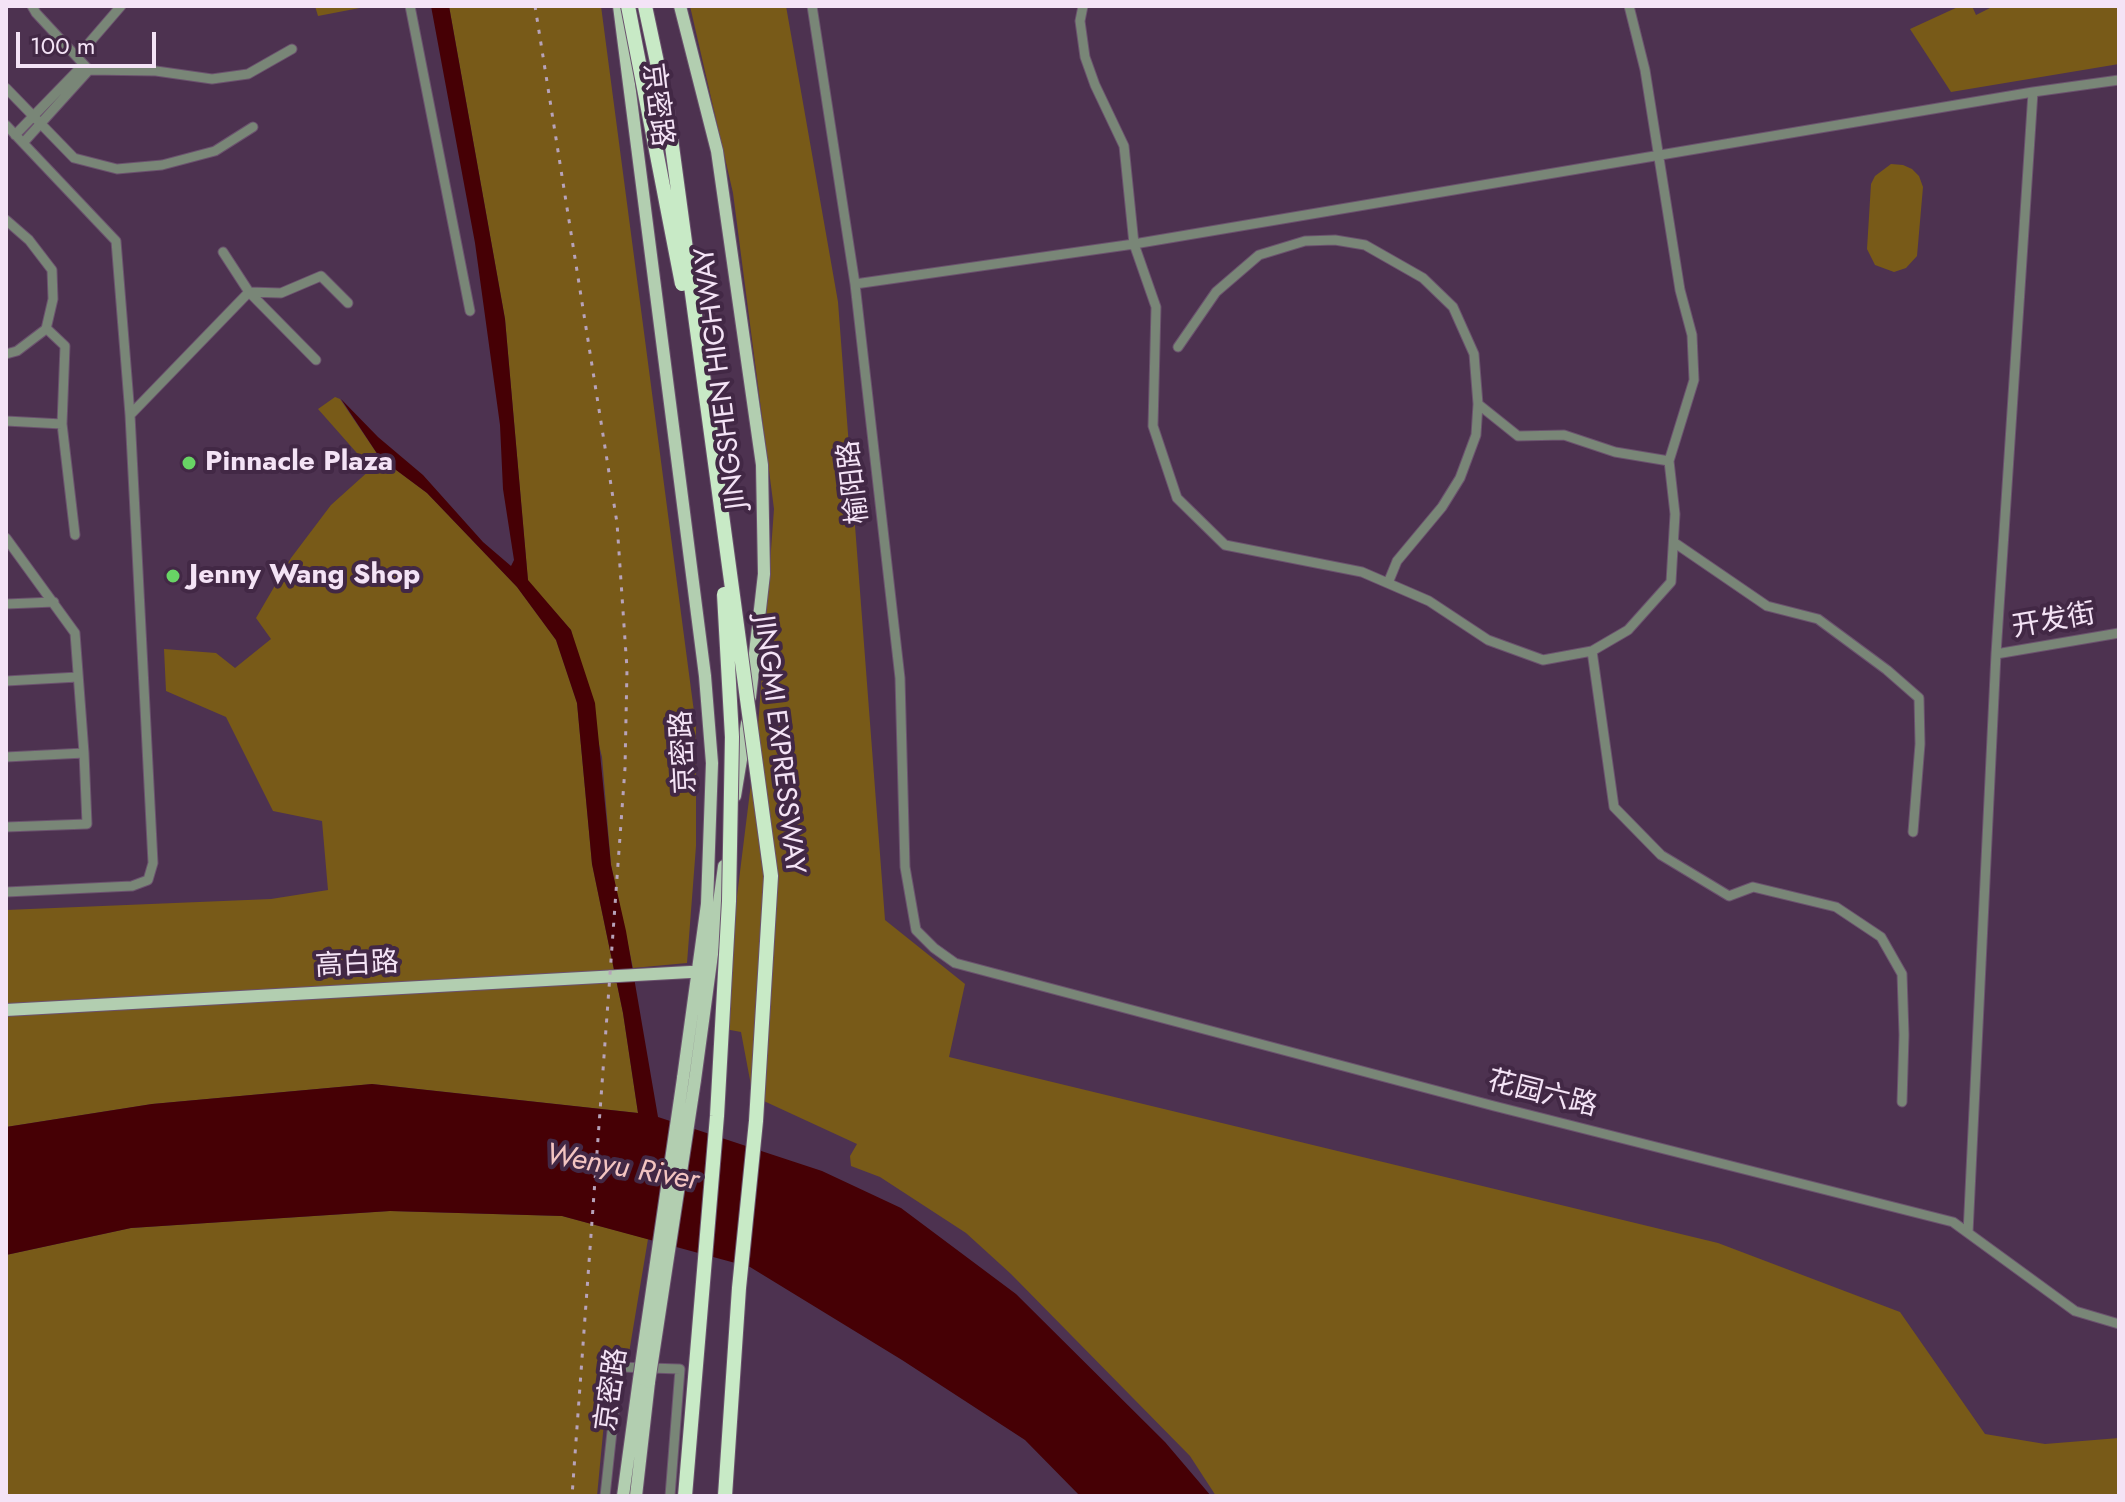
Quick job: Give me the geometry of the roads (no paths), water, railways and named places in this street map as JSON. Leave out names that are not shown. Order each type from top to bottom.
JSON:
[{"type":"highway","name":"JINGMI EXPRESSWAY","points":[[628,6],[704,403],[724,584],[732,737],[729,901],[717,1116],[685,1496]]},
{"type":"highway","name":"JINGMI EXPRESSWAY","points":[[645,6],[667,109],[771,876],[756,1121],[739,1288],[725,1496]]},
{"type":"main road","name":"京密路","points":[[619,6],[705,676],[712,763],[706,971],[644,1380],[623,1496]]},
{"type":"main road","name":"JINGSHEN HIGHWAY","points":[[680,6],[717,151],[762,465],[764,574],[741,766],[706,971]]},
{"type":"main road","name":"高白路","points":[[6,1010],[706,971]]},
{"type":"main road","name":"京密路","points":[[636,1496],[644,1380]]},
{"type":"street","points":[[32,6],[83,64],[212,79],[248,74],[292,49]]},
{"type":"street","points":[[410,6],[470,311]]},
{"type":"street","name":"榆阳路","points":[[812,6],[855,284],[900,678],[905,867],[916,930],[934,948]]},
{"type":"street","points":[[1083,6],[1080,21],[1085,57],[1124,146],[1134,244],[1156,307],[1153,426],[1177,498],[1225,545],[1362,572],[1429,601],[1488,640],[1543,660],[1592,651],[1628,630],[1671,582],[1675,514],[1669,461],[1694,380],[1692,335],[1680,290],[1645,70],[1629,6]]},
{"type":"street","points":[[19,139],[83,64],[119,7]]},
{"type":"street","points":[[855,284],[1134,244],[2119,80]]},
{"type":"street","points":[[6,88],[74,158],[117,169],[162,165],[215,151],[253,127]]},
{"type":"street","points":[[1968,1233],[1996,654],[2033,92]]},
{"type":"street","points":[[6,125],[116,241],[130,415],[153,863],[148,880],[132,886],[6,892]]},
{"type":"street","points":[[6,220],[29,240],[52,270],[53,299],[46,328],[17,351],[6,354]]},
{"type":"street","points":[[1178,347],[1216,292],[1259,255],[1305,241],[1335,240],[1365,245],[1423,278],[1453,307],[1474,354],[1478,404],[1476,435],[1460,478],[1442,507],[1397,561],[1388,583]]},
{"type":"street","points":[[223,252],[249,292],[316,360]]},
{"type":"street","points":[[130,415],[249,292],[281,293],[321,276],[348,303]]},
{"type":"street","points":[[46,328],[65,346],[62,424],[75,535]]},
{"type":"street","points":[[1478,404],[1518,436],[1564,435],[1615,452],[1669,461]]},
{"type":"street","points":[[6,421],[62,424]]},
{"type":"street","points":[[6,538],[75,633],[87,824],[6,827]]},
{"type":"street","points":[[1675,543],[1767,606],[1818,619],[1919,698],[1920,744],[1913,832]]},
{"type":"street","points":[[6,604],[54,602]]},
{"type":"street","name":"开发街","points":[[1996,654],[2119,633]]},
{"type":"street","points":[[1592,651],[1614,807],[1661,855],[1729,896],[1753,887],[1836,907],[1881,937],[1902,974],[1902,1102]]},
{"type":"street","points":[[6,681],[78,677]]},
{"type":"street","points":[[6,757],[84,753]]},
{"type":"street","name":"花园六路","points":[[934,948],[955,963],[1494,1106],[1953,1222],[2075,1311],[2119,1324]]},
{"type":"street","points":[[605,1496],[619,1367],[680,1369],[670,1496]]},
{"type":"water","name":"Wenyu River","points":[[431,6],[449,6],[505,319],[528,580],[571,630],[595,703],[611,865],[626,931],[658,1117],[822,1171],[901,1208],[1016,1294],[1165,1442],[1211,1496],[1080,1496],[1025,1440],[750,1267],[562,1216],[390,1211],[131,1228],[6,1255],[6,1127],[152,1104],[372,1084],[638,1113],[623,1013],[592,864],[577,703],[556,640],[517,587],[427,493],[380,458],[341,399],[378,437],[423,475],[483,542],[511,566],[514,560],[503,489],[500,425],[475,243]]},
{"type":"railway","points":[[535,6],[617,523],[627,669],[625,768],[572,1496]]},
{"type":"place","name":"Pinnacle Plaza","points":[[189,463]]},
{"type":"place","name":"Jenny Wang Shop","points":[[173,576]]}]
